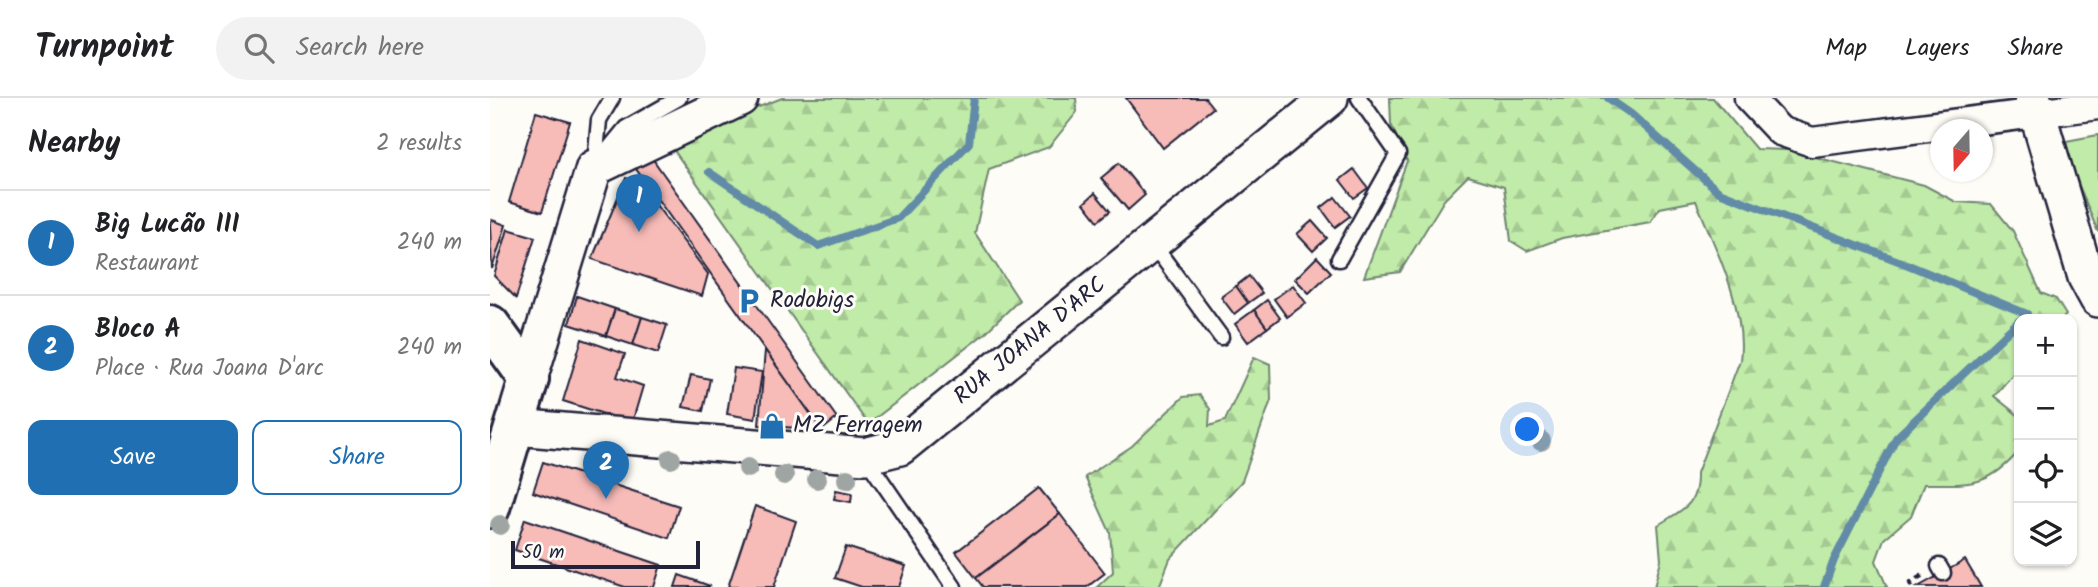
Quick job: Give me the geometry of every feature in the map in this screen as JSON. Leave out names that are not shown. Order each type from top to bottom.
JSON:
[{"type":"main road","points":[[490,325],[530,379],[505,440],[490,508]]},
{"type":"street","points":[[530,379],[594,168],[740,98]]},
{"type":"street","name":"RUA JOANA D'ARC","points":[[505,440],[865,456],[901,447],[1330,98]]},
{"type":"street","points":[[1749,98],[1780,131],[1812,142],[2034,106],[2098,105]]},
{"type":"street","points":[[2034,106],[2086,277],[2098,299]]},
{"type":"lane","points":[[594,168],[599,120],[612,98]]},
{"type":"lane","points":[[594,168],[626,128],[679,98]]},
{"type":"lane","points":[[1339,259],[1398,154],[1359,98]]},
{"type":"lane","points":[[1152,243],[1221,337]]},
{"type":"lane","points":[[865,456],[954,587]]},
{"type":"green space","points":[[782,98],[1076,98],[1077,112],[1049,147],[989,169],[975,233],[1019,300],[984,334],[868,424],[673,149],[733,117]]},
{"type":"green space","points":[[1390,98],[1713,98],[1756,149],[1788,150],[1924,185],[1956,202],[1991,204],[2013,231],[2041,293],[2056,299],[2065,314],[2014,314],[2014,373],[1994,396],[2014,412],[2014,456],[1987,478],[1966,483],[1924,484],[1911,516],[1884,539],[1876,561],[1887,587],[1654,587],[1661,560],[1658,525],[1682,510],[1692,500],[1697,473],[1740,360],[1739,321],[1734,300],[1696,201],[1660,208],[1650,222],[1562,238],[1527,251],[1511,241],[1504,187],[1468,176],[1444,200],[1400,272],[1364,277],[1407,161],[1391,124]]},
{"type":"green space","points":[[2098,135],[2098,232],[2061,142]]},
{"type":"green space","points":[[1254,357],[1270,364],[1271,400],[1242,481],[1170,559],[1159,587],[1097,587],[1113,572],[1110,532],[1085,477],[1132,446],[1183,397],[1200,395],[1210,409],[1209,426],[1225,421]]},
{"type":"building","points":[[1126,98],[1205,98],[1213,108],[1163,148]]},
{"type":"building","points":[[536,112],[570,122],[542,212],[509,202]]},
{"type":"building","points":[[652,158],[837,418],[822,430],[636,169]]},
{"type":"building","points":[[1119,163],[1145,195],[1128,210],[1101,178]]},
{"type":"building","points":[[1354,169],[1368,188],[1354,198],[1340,180]]},
{"type":"building","points":[[626,178],[639,184],[633,195],[656,205],[708,274],[702,296],[592,259]]},
{"type":"building","points":[[1095,193],[1110,211],[1098,221],[1084,203]]},
{"type":"building","points":[[1335,197],[1350,216],[1335,227],[1321,208]]},
{"type":"building","points":[[492,220],[506,225],[492,269],[490,226]]},
{"type":"building","points":[[1312,221],[1327,238],[1313,251],[1297,234]]},
{"type":"building","points":[[508,229],[535,237],[516,298],[494,276]]},
{"type":"building","points":[[1317,257],[1331,272],[1309,293],[1295,279]]},
{"type":"building","points":[[1249,276],[1262,293],[1248,303],[1236,286]]},
{"type":"building","points":[[1293,285],[1306,303],[1287,317],[1274,299]]},
{"type":"building","points":[[1236,286],[1248,303],[1234,314],[1221,297]]},
{"type":"building","points":[[577,296],[615,309],[606,336],[569,324]]},
{"type":"building","points":[[1267,300],[1280,318],[1267,328],[1254,310]]},
{"type":"building","points":[[615,309],[642,317],[633,345],[606,336]]},
{"type":"building","points":[[1254,310],[1267,328],[1248,342],[1235,324]]},
{"type":"building","points":[[642,317],[667,325],[658,353],[633,345]]},
{"type":"building","points":[[582,339],[625,354],[617,377],[643,386],[632,423],[563,401]]},
{"type":"building","points":[[765,350],[822,430],[759,425]]},
{"type":"building","points":[[734,368],[762,372],[755,419],[727,414]]},
{"type":"building","points":[[691,375],[710,379],[703,411],[683,407]]},
{"type":"building","points":[[543,462],[679,506],[669,538],[533,492]]},
{"type":"building","points":[[1039,488],[1060,514],[976,578],[956,552]]},
{"type":"building","points":[[836,490],[852,493],[851,502],[834,499]]},
{"type":"building","points":[[755,506],[796,521],[774,587],[728,587]]},
{"type":"building","points":[[1060,514],[1105,573],[1087,587],[983,587],[976,578]]},
{"type":"building","points":[[525,519],[661,565],[654,587],[625,587],[515,550]]},
{"type":"building","points":[[846,547],[906,566],[899,587],[862,587],[835,578]]},
{"type":"building","points":[[1965,560],[1981,587],[1918,587],[1943,573]]},
{"type":"building","points":[[679,575],[710,586],[675,587]]},
{"type":"waterway","points":[[709,172],[818,246],[898,218],[969,143],[974,98]]},
{"type":"waterway","points":[[1608,98],[1631,114],[1719,192],[2027,314]]},
{"type":"waterway","points":[[1824,587],[1834,560],[1896,438],[2014,326]]},
{"type":"place","name":"Big Lucão III","points":[[639,232]]},
{"type":"place","name":"Rodobigs","points":[[749,301]]},
{"type":"place","name":"MZ Ferragem","points":[[772,426]]},
{"type":"place","name":"Bloco A","points":[[606,499]]}]
